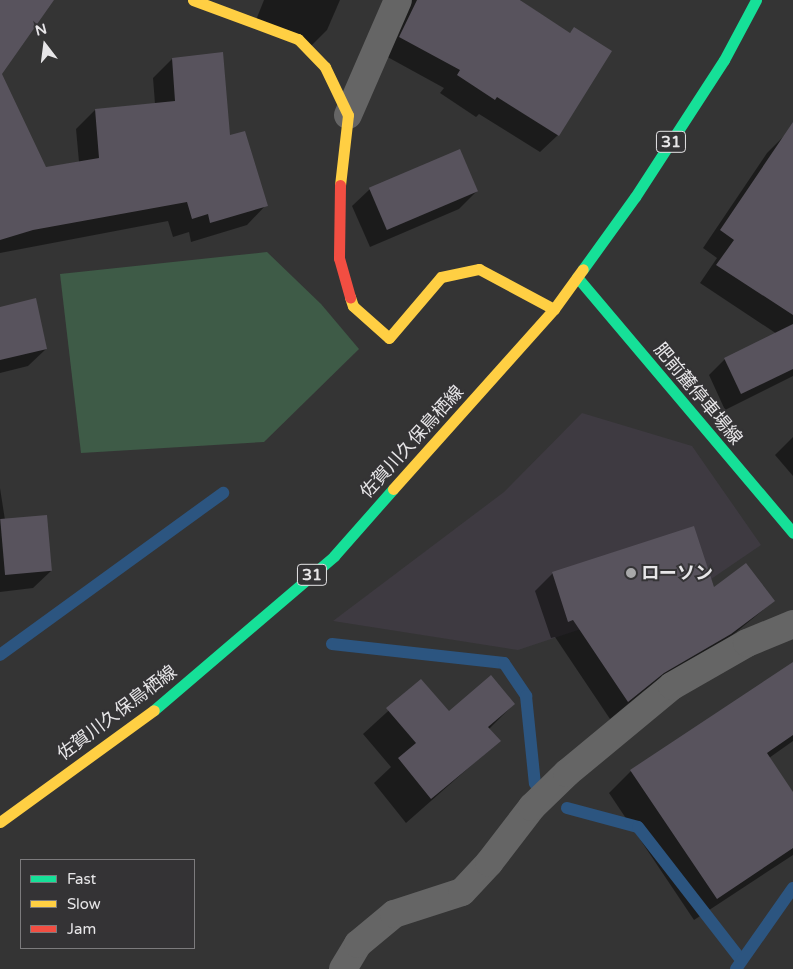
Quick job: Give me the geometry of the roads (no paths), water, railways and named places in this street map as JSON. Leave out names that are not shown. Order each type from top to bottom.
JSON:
[{"type":"main road","points":[[193,0],[298,39],[325,67],[348,115],[340,187],[339,258],[353,306],[389,338],[441,276],[479,269],[554,309]]},
{"type":"main road","name":"佐賀川久保鳥栖線","points":[[0,822],[157,708],[334,556],[554,309],[635,197],[714,76],[756,0]]},
{"type":"main road","name":"肥前麓停車場線","points":[[577,277],[793,533]]},
{"type":"street","points":[[348,115],[398,0]]},
{"type":"street","points":[[343,969],[358,944],[394,914],[462,892],[553,787],[672,686],[747,643],[793,624]]},
{"type":"waterway","points":[[0,655],[223,493]]},
{"type":"waterway","points":[[332,644],[504,663],[526,696],[535,784]]},
{"type":"waterway","points":[[567,808],[638,827],[741,960]]},
{"type":"waterway","points":[[736,969],[793,888]]},
{"type":"place","name":"ローソン","points":[[631,573]]}]
